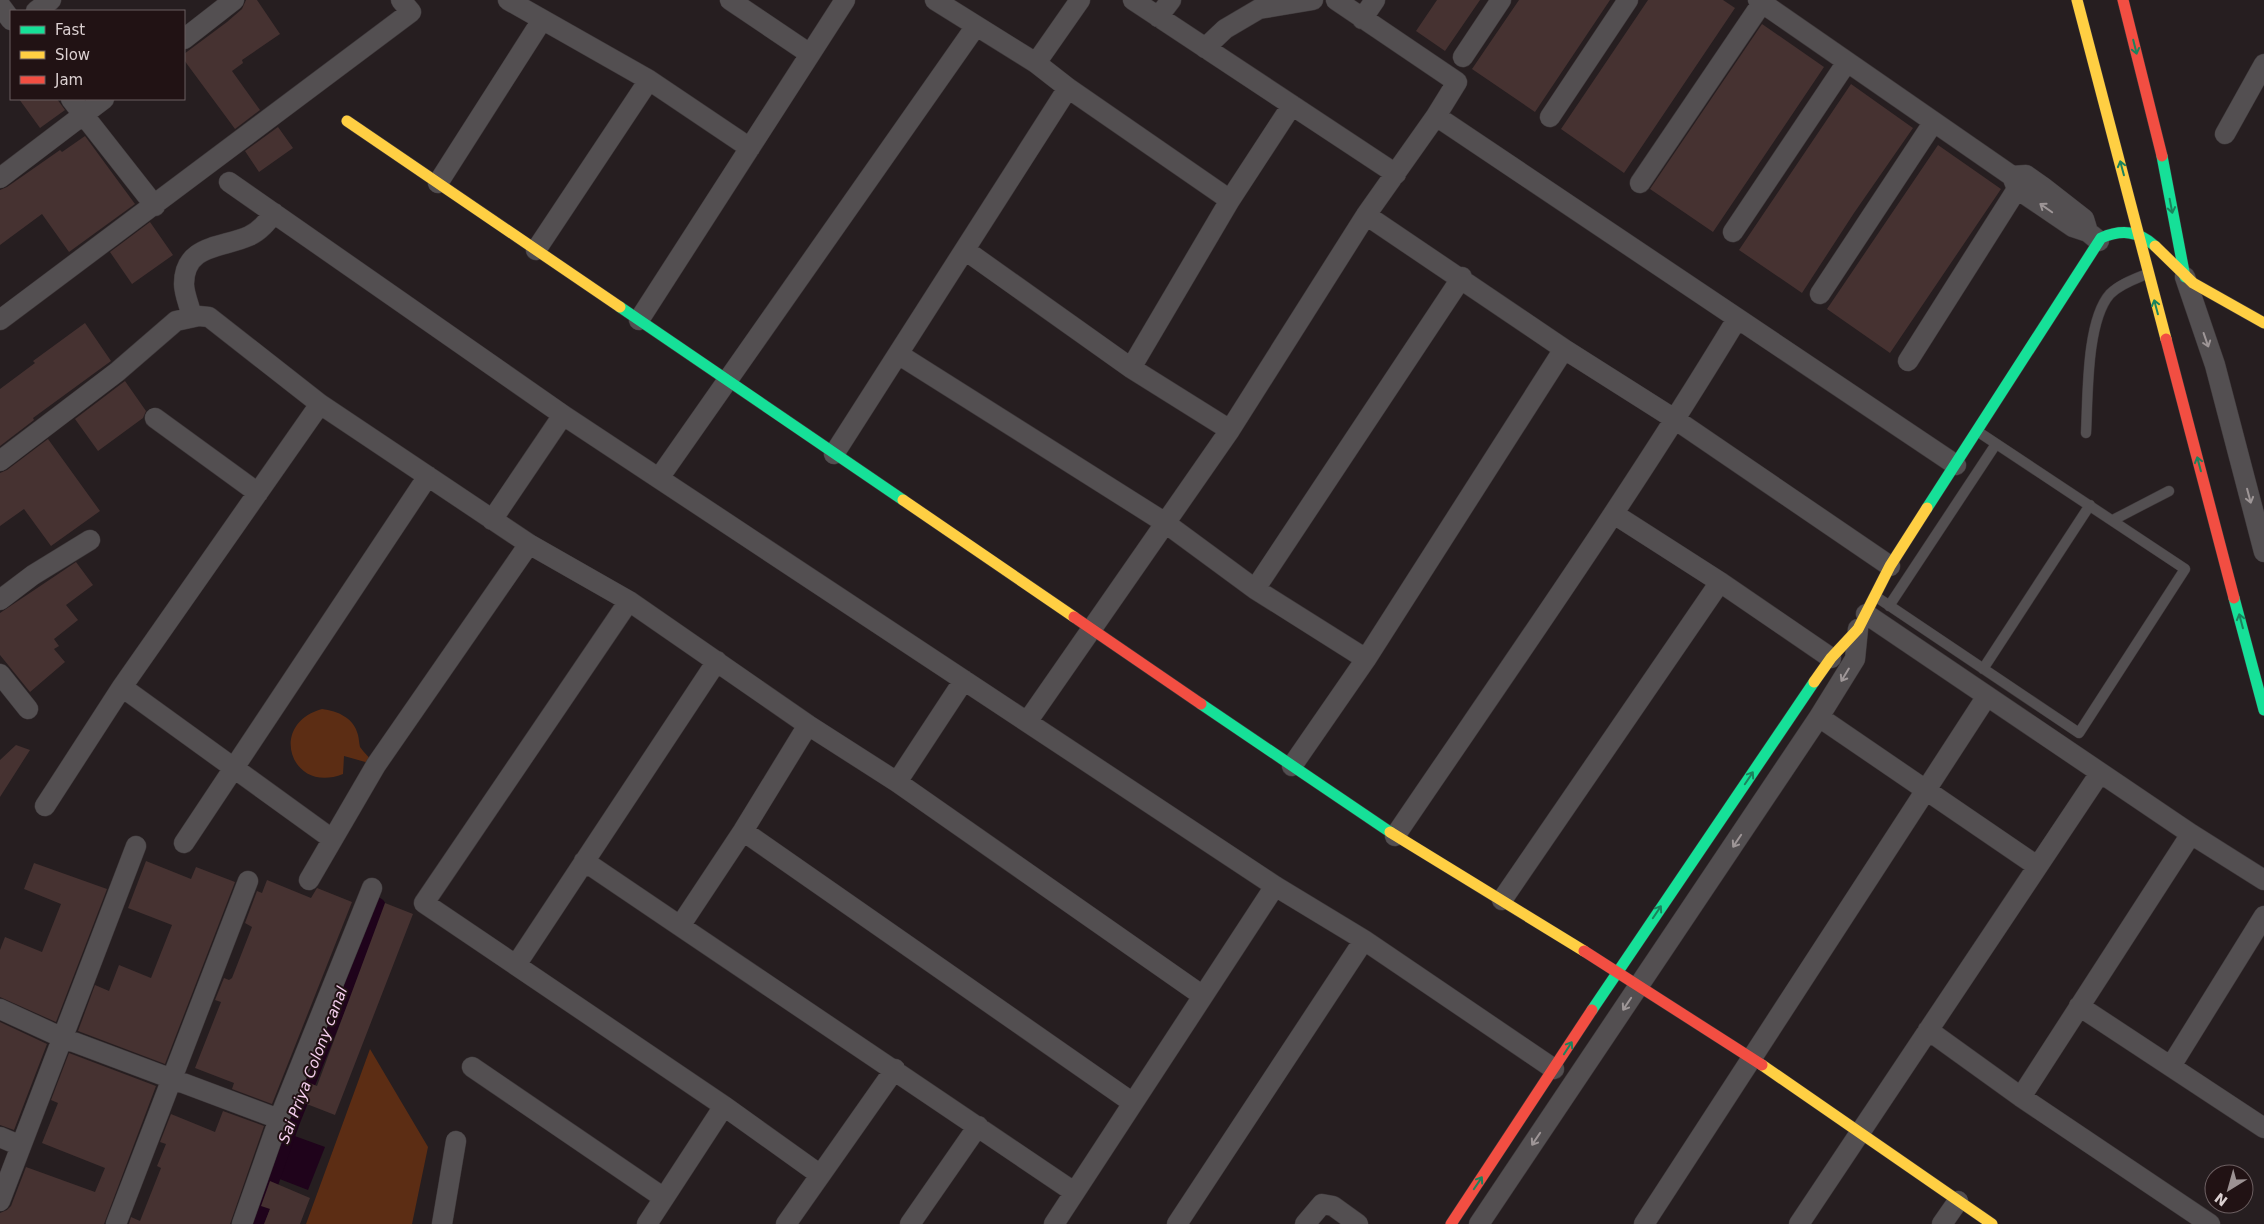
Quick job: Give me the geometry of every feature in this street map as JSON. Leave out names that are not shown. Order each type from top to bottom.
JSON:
[{"type":"street","points":[[37,10],[51,0]]},
{"type":"street","points":[[185,38],[234,0]]},
{"type":"street","points":[[508,0],[649,80],[750,148]]},
{"type":"street","points":[[730,0],[810,54]]},
{"type":"street","points":[[639,320],[845,0]]},
{"type":"street","points":[[935,0],[1036,63],[1068,88],[1230,200]]},
{"type":"street","points":[[1036,63],[1080,0]]},
{"type":"street","points":[[1133,0],[1396,174]]},
{"type":"street","points":[[1158,17],[1171,0]]},
{"type":"street","points":[[1205,48],[1255,4],[1313,0]]},
{"type":"street","points":[[1027,722],[1164,522],[1230,430],[1366,214],[1436,116],[1457,82],[1336,0]]},
{"type":"street","points":[[1362,19],[1375,0]]},
{"type":"street","points":[[1463,58],[1501,0]]},
{"type":"street","points":[[1550,116],[1628,0]]},
{"type":"street","points":[[2076,0],[2127,188],[2147,274],[2259,664],[2264,710]]},
{"type":"street","points":[[2123,0],[2161,152],[2185,277],[2215,365],[2264,552]]},
{"type":"street","points":[[0,320],[155,206],[411,12],[404,1]]},
{"type":"street","points":[[1640,182],[1762,1],[2015,182]]},
{"type":"street","points":[[0,5],[10,19]]},
{"type":"street","points":[[438,183],[542,20]]},
{"type":"street","points":[[659,478],[976,26]]},
{"type":"street","points":[[1733,232],[1847,62]]},
{"type":"street","points":[[2225,134],[2264,64]]},
{"type":"street","points":[[536,250],[649,80]]},
{"type":"street","points":[[834,454],[1068,88]]},
{"type":"street","points":[[72,100],[155,206]]},
{"type":"street","points":[[0,178],[103,100]]},
{"type":"street","points":[[1131,368],[1230,200],[1292,105]]},
{"type":"street","points":[[1436,116],[1956,465]]},
{"type":"street","points":[[347,121],[1395,836],[1641,986],[1752,1058],[1992,1224]]},
{"type":"street","points":[[1820,294],[1933,122]]},
{"type":"street","points":[[1908,362],[2015,182],[2026,175],[2084,219],[2094,237]]},
{"type":"street","points":[[230,182],[563,415],[1275,886],[1364,940],[1554,1069]]},
{"type":"street","points":[[192,318],[184,286],[192,259],[202,251],[250,236],[261,229],[274,213]]},
{"type":"street","points":[[1366,214],[1564,349],[1676,420],[1890,566]]},
{"type":"street","points":[[2094,237],[2136,233],[2151,243],[2185,277],[2229,305],[2264,323]]},
{"type":"street","points":[[1479,1224],[1641,986],[1819,717],[1855,659],[1862,622],[1890,566],[1977,432],[2094,237]]},
{"type":"street","points":[[965,250],[1131,368],[1230,430]]},
{"type":"street","points":[[1256,589],[1462,278]]},
{"type":"street","points":[[0,460],[117,372],[176,321],[209,317],[320,404],[529,544],[629,601],[808,726],[897,782],[1203,996]]},
{"type":"street","points":[[1395,836],[1614,514],[1676,420],[1737,318]]},
{"type":"street","points":[[1292,766],[1366,659],[1564,349]]},
{"type":"street","points":[[898,354],[1164,522],[1256,589],[1366,659]]},
{"type":"street","points":[[45,806],[122,687],[320,404]]},
{"type":"street","points":[[492,520],[563,415]]},
{"type":"street","points":[[155,418],[258,493]]},
{"type":"street","points":[[184,843],[428,476]]},
{"type":"street","points":[[1614,514],[1720,582],[1831,658]]},
{"type":"street","points":[[0,600],[33,575],[90,540]]},
{"type":"street","points":[[309,880],[376,765],[529,544]]},
{"type":"street","points":[[1502,900],[1720,582]]},
{"type":"street","points":[[629,601],[424,903],[724,1106],[819,1174]]},
{"type":"street","points":[[1451,1224],[1617,972],[1831,658],[1862,622]]},
{"type":"street","points":[[1862,622],[1987,696],[2191,834],[2264,880]]},
{"type":"street","points":[[516,965],[717,661]]},
{"type":"street","points":[[0,674],[28,709]]},
{"type":"street","points":[[897,782],[964,680]]},
{"type":"street","points":[[122,687],[332,839]]},
{"type":"street","points":[[1644,1224],[1987,696]]},
{"type":"street","points":[[1819,717],[2037,866]]},
{"type":"street","points":[[680,926],[743,831],[808,726]]},
{"type":"street","points":[[1798,1224],[2100,772]]},
{"type":"street","points":[[743,831],[1133,1103]]},
{"type":"street","points":[[2021,1097],[2191,834]]},
{"type":"street","points":[[0,1201],[136,846]]},
{"type":"street","points":[[584,861],[1074,1192]]},
{"type":"street","points":[[116,1224],[248,881]]},
{"type":"street","points":[[1054,1224],[1275,886]]},
{"type":"street","points":[[242,1224],[279,1119],[372,888]]},
{"type":"street","points":[[2172,1066],[2264,916]]},
{"type":"street","points":[[1177,1224],[1364,940]]},
{"type":"street","points":[[2079,1006],[2264,1128]]},
{"type":"street","points":[[0,1009],[63,1038],[279,1119]]},
{"type":"street","points":[[1928,1030],[2021,1097],[2210,1224]]},
{"type":"street","points":[[472,1067],[664,1198]]},
{"type":"street","points":[[786,1224],[819,1174],[894,1069]]},
{"type":"street","points":[[647,1224],[724,1106]]},
{"type":"street","points":[[910,1224],[978,1126]]},
{"type":"street","points":[[0,1137],[21,1146]]},
{"type":"street","points":[[442,1224],[456,1141]]},
{"type":"street","points":[[1942,1224],[1958,1201]]},
{"type":"street","points":[[1305,1224],[1322,1204],[1333,1206],[1358,1224]]},
{"type":"lane","points":[[2086,433],[2092,344],[2098,318],[2110,294],[2126,283],[2147,274]]},
{"type":"lane","points":[[1874,596],[2079,733],[2185,569],[1977,432]]},
{"type":"lane","points":[[1889,606],[1996,444]]},
{"type":"lane","points":[[2112,520],[2169,491]]},
{"type":"lane","points":[[1983,669],[2090,505]]},
{"type":"shaded area","points":[[322,709],[344,716],[353,724],[358,735],[360,747],[376,765],[344,756],[343,774],[325,778],[310,775],[299,767],[292,755],[291,742],[295,728],[305,717]]},
{"type":"shaded area","points":[[370,1049],[428,1147],[412,1224],[306,1224]]},
{"type":"shaded area","points":[[292,1135],[325,1147],[308,1190],[277,1178]]},
{"type":"building","points":[[246,0],[257,0],[280,34],[242,60],[243,63],[232,71],[260,110],[235,129],[185,61],[185,53],[242,9]]},
{"type":"building","points":[[1437,0],[1480,0],[1445,51],[1416,31]]},
{"type":"building","points":[[1519,0],[1610,0],[1535,112],[1472,69]]},
{"type":"building","points":[[1648,0],[1723,0],[1735,8],[1624,173],[1561,129]]},
{"type":"building","points":[[1762,24],[1824,67],[1713,232],[1650,189]]},
{"type":"building","points":[[1851,84],[1913,128],[1854,213],[1802,293],[1739,250]]},
{"type":"building","points":[[20,100],[58,100],[65,110],[40,128]]},
{"type":"building","points":[[278,127],[293,148],[259,172],[245,151]]},
{"type":"building","points":[[85,136],[135,204],[69,252],[42,214],[0,245],[0,190],[60,150],[62,152]]},
{"type":"building","points":[[1938,145],[2001,189],[1890,353],[1827,309]]},
{"type":"building","points":[[150,222],[173,255],[132,284],[110,252]]},
{"type":"building","points":[[85,323],[111,361],[33,418],[34,420],[0,446],[0,389],[35,363],[33,361]]},
{"type":"building","points":[[125,381],[146,411],[143,418],[98,451],[75,419]]},
{"type":"building","points":[[48,439],[100,511],[51,546],[24,509],[0,526],[0,473],[7,470]]},
{"type":"building","points":[[76,562],[93,585],[66,605],[78,620],[54,639],[59,646],[54,649],[65,662],[30,692],[0,655],[0,613]]},
{"type":"building","points":[[16,745],[30,750],[0,797],[0,760]]},
{"type":"building","points":[[146,861],[191,879],[196,867],[235,882],[165,1064],[78,1031],[95,985],[109,991],[119,965],[151,978],[172,925],[128,908]]},
{"type":"building","points":[[34,863],[107,889],[56,1022],[0,997],[0,950],[5,937],[42,952],[61,904],[24,889]]},
{"type":"building","points":[[267,880],[311,898],[317,888],[352,902],[272,1104],[232,1089],[234,1083],[195,1068],[221,1002],[215,1000],[224,978],[229,980],[232,978],[252,927],[245,923],[257,891],[262,893]]},
{"type":"building","points":[[385,903],[413,914],[335,1115],[299,1101],[307,1082],[317,1086]]},
{"type":"building","points":[[0,1022],[47,1044],[14,1130],[0,1125]]},
{"type":"building","points":[[69,1053],[156,1086],[104,1224],[0,1224],[0,1213],[11,1206],[26,1167],[95,1192],[105,1168],[42,1143],[58,1103],[51,1100]]},
{"type":"building","points":[[223,1111],[264,1126],[230,1224],[129,1224],[131,1217],[140,1221],[161,1168],[157,1166],[166,1144],[160,1142],[171,1114],[215,1132]]},
{"type":"building","points":[[270,1181],[310,1198],[300,1224],[264,1224],[270,1209],[261,1206]]},
{"type":"waterway","name":"Sai Priya Colony canal","points":[[254,1224],[290,1121],[376,907]]},
{"type":"traffic: fast","points":[[2162,156],[2185,277]]},
{"type":"traffic: fast","points":[[1927,508],[2101,238],[2116,233],[2130,233],[2142,237],[2155,246]]},
{"type":"traffic: fast","points":[[620,307],[903,500]]},
{"type":"traffic: fast","points":[[2234,598],[2264,710]]},
{"type":"traffic: fast","points":[[1592,1010],[1814,682]]},
{"type":"traffic: fast","points":[[1201,704],[1390,832]]},
{"type":"traffic: slow","points":[[2077,0],[2166,339]]},
{"type":"traffic: slow","points":[[347,121],[620,307]]},
{"type":"traffic: slow","points":[[2155,246],[2193,283],[2264,323]]},
{"type":"traffic: slow","points":[[903,500],[1074,617]]},
{"type":"traffic: slow","points":[[1814,682],[1831,658],[1858,629],[1890,566],[1927,508]]},
{"type":"traffic: slow","points":[[1390,832],[1584,951]]},
{"type":"traffic: slow","points":[[1762,1065],[1992,1224]]},
{"type":"traffic: jam","points":[[2123,0],[2162,156]]},
{"type":"traffic: jam","points":[[2166,339],[2234,598]]},
{"type":"traffic: jam","points":[[1074,617],[1201,704]]},
{"type":"traffic: jam","points":[[1584,951],[1762,1065]]},
{"type":"traffic: jam","points":[[1451,1224],[1592,1010]]}]
